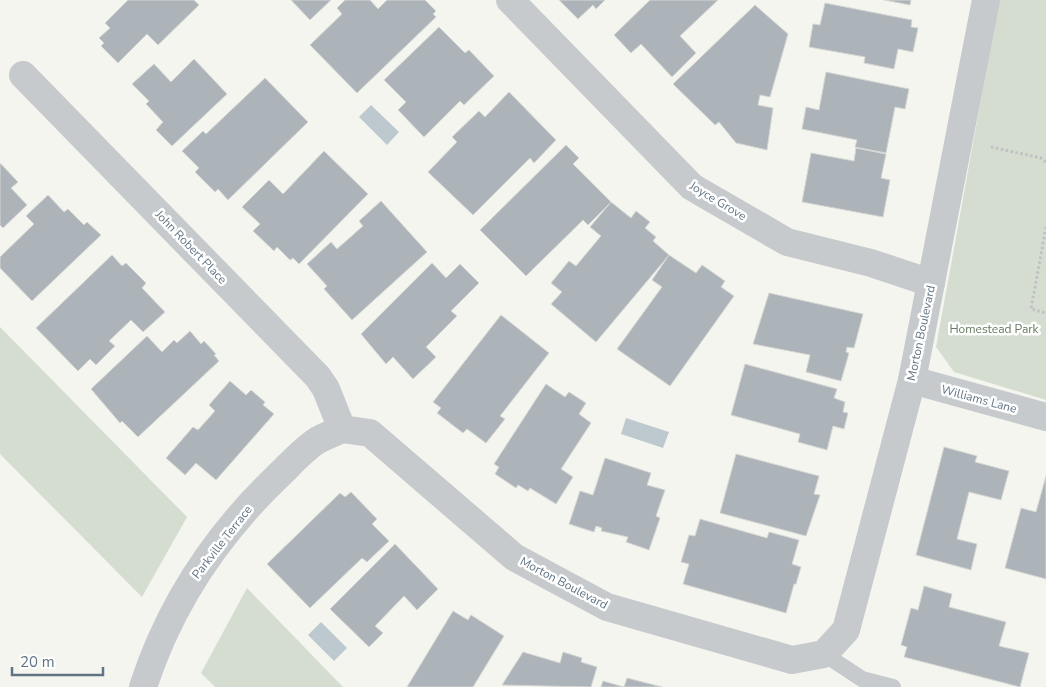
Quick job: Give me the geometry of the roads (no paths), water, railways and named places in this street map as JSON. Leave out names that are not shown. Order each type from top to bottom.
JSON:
[{"type":"street","name":"Joyce Grove","points":[[510,0],[692,187],[787,242],[871,263],[931,284]]},
{"type":"street","name":"Morton Boulevard","points":[[342,429],[370,433],[514,557],[607,607],[792,660],[824,654],[846,630],[912,380],[986,0]]},
{"type":"street","name":"John Robert Place","points":[[23,75],[318,377],[326,389],[342,429]]},
{"type":"street","name":"Williams Lane","points":[[912,380],[1046,417]]},
{"type":"street","name":"Parkville Terrace","points":[[143,687],[174,610],[218,543],[245,510],[289,466],[317,441],[342,429]]},
{"type":"lane","points":[[824,654],[862,679],[893,687]]},
{"type":"park label","name":"Homestead Park","points":[[994,329]]}]
